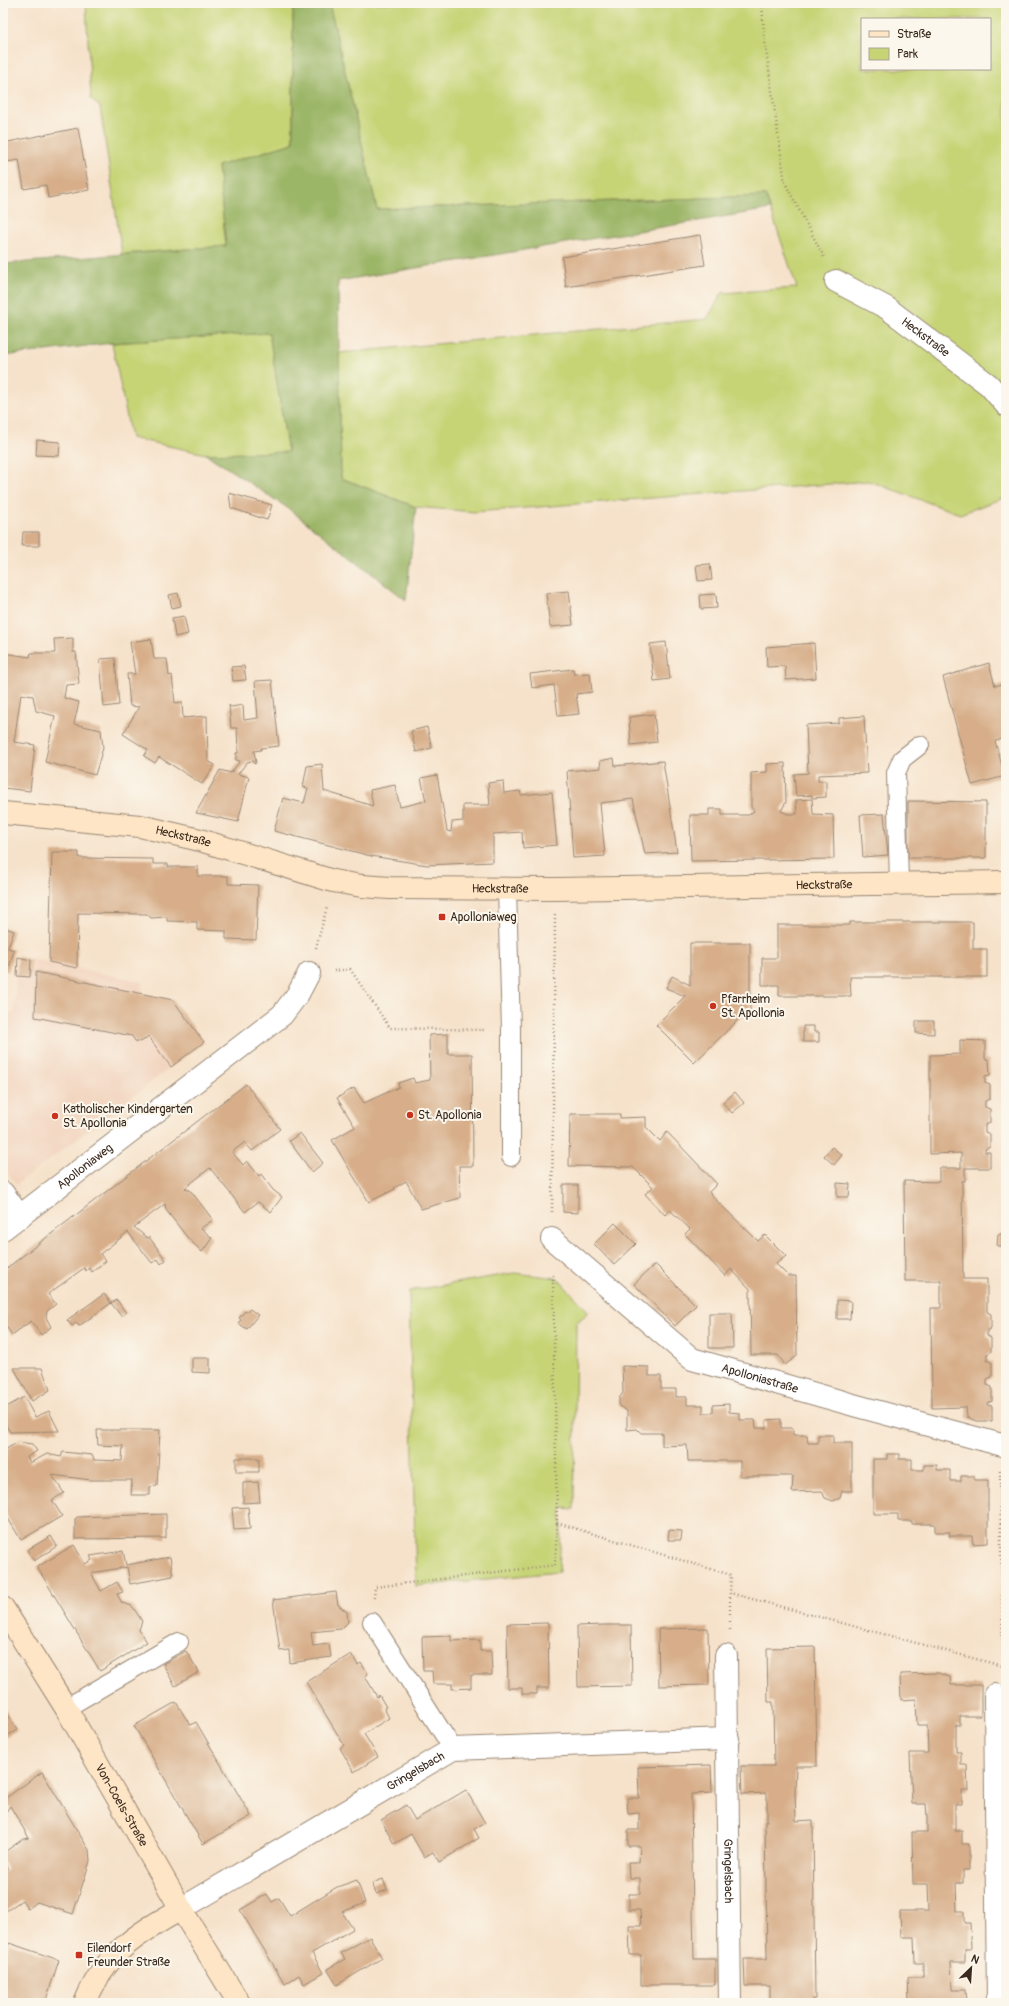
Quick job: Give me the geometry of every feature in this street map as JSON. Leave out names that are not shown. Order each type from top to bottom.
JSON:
[{"type":"main road","name":"Heckstraße","points":[[3,813],[140,826],[200,840],[333,881],[362,886],[390,888],[555,889],[1006,882]]},
{"type":"main road","name":"Von-Coels-Straße","points":[[3,1608],[66,1708],[181,1908],[239,2003]]},
{"type":"main road","points":[[85,2003],[101,1972],[121,1948],[143,1931],[181,1908]]},
{"type":"street","name":"Heckstraße","points":[[836,280],[887,308],[989,385],[1006,405]]},
{"type":"street","name":"Apolloniaweg","points":[[3,1193],[11,1223],[282,1016],[298,994],[309,973]]},
{"type":"street","name":"Apolloniastraße","points":[[552,1239],[692,1359],[1003,1446]]},
{"type":"street","name":"Gringelsbach","points":[[726,1656],[730,2003]]},
{"type":"street","points":[[995,1695],[998,2003]]},
{"type":"street","name":"Gringelsbach","points":[[181,1908],[452,1749],[728,1739]]},
{"type":"lane","points":[[899,883],[896,773],[902,759],[920,745]]},
{"type":"lane","points":[[507,889],[512,1030],[511,1157]]},
{"type":"lane","points":[[372,1622],[452,1749]]},
{"type":"lane","points":[[66,1708],[179,1642]]},
{"type":"path","points":[[762,3],[764,35],[785,182],[836,280]]},
{"type":"path","points":[[333,881],[309,973],[350,969],[390,1028],[512,1030]]},
{"type":"path","points":[[372,1622],[375,1586],[554,1565],[557,1524],[552,1239],[555,889]]},
{"type":"path","points":[[730,1593],[1005,1666],[1003,1446]]},
{"type":"path","points":[[557,1524],[731,1575],[730,1647],[726,1656]]},
{"type":"shaded area","name":"Katholischer Kindergarten St. Apollonia","points":[[17,956],[144,982],[131,1036],[135,1041],[140,1042],[148,1036],[171,1067],[16,1185],[3,1165],[3,1012],[14,1013]]},
{"type":"green space","points":[[86,3],[293,3],[293,143],[218,166],[226,246],[122,254],[100,107],[91,99]]},
{"type":"green space","points":[[293,3],[329,3],[377,209],[766,196],[770,209],[338,281],[341,478],[416,507],[406,600],[289,509],[206,454],[288,452],[269,333],[112,343],[3,356],[3,264],[226,246],[218,166],[293,143]]},
{"type":"green space","points":[[329,3],[1006,3],[1006,497],[960,514],[869,481],[475,512],[416,507],[341,478],[339,353],[707,319],[722,293],[797,288],[766,196],[377,209]]},
{"type":"green space","points":[[269,333],[288,453],[206,454],[131,438],[112,343]]},
{"type":"green space","points":[[514,1273],[557,1278],[589,1312],[576,1323],[574,1509],[562,1508],[559,1572],[416,1586],[409,1291]]},
{"type":"building","points":[[78,128],[89,190],[48,198],[46,185],[24,189],[19,160],[7,162],[3,143]]},
{"type":"building","points":[[700,235],[705,265],[566,287],[562,257]]},
{"type":"building","points":[[37,440],[60,442],[59,456],[36,455]]},
{"type":"building","points":[[229,493],[272,505],[267,520],[231,508]]},
{"type":"building","points":[[23,532],[39,532],[39,546],[22,546]]},
{"type":"building","points":[[710,564],[712,580],[698,581],[696,565]]},
{"type":"building","points":[[569,591],[573,625],[550,627],[546,593]]},
{"type":"building","points":[[178,593],[181,606],[172,608],[169,595]]},
{"type":"building","points":[[716,594],[717,608],[701,609],[700,595]]},
{"type":"building","points":[[184,616],[188,634],[175,637],[172,618]]},
{"type":"building","points":[[73,638],[73,652],[76,652],[79,684],[66,685],[64,698],[79,702],[74,724],[101,730],[103,748],[95,775],[45,762],[55,716],[36,711],[33,696],[21,694],[14,742],[35,745],[30,791],[3,788],[3,653],[30,657],[31,653],[55,653],[54,639]]},
{"type":"building","points":[[151,639],[154,659],[167,659],[169,676],[172,675],[175,703],[182,702],[183,718],[207,716],[208,761],[215,765],[202,784],[159,757],[155,763],[144,756],[148,750],[123,734],[139,707],[130,706],[127,674],[135,674],[130,642]]},
{"type":"building","points":[[666,642],[670,679],[654,681],[650,644]]},
{"type":"building","points":[[814,643],[816,678],[786,680],[785,666],[767,667],[766,647]]},
{"type":"building","points":[[115,658],[119,705],[104,707],[100,659]]},
{"type":"building","points":[[989,663],[995,686],[1006,683],[1006,738],[995,741],[1005,776],[972,785],[943,677]]},
{"type":"building","points":[[244,666],[246,680],[233,681],[231,667]]},
{"type":"building","points":[[573,669],[574,674],[590,673],[592,692],[576,694],[579,714],[558,716],[554,685],[532,688],[530,674]]},
{"type":"building","points":[[272,680],[279,746],[261,748],[261,750],[254,751],[256,763],[254,764],[254,761],[247,762],[238,774],[249,777],[238,822],[196,813],[220,770],[231,773],[240,761],[236,760],[236,753],[238,753],[237,728],[231,728],[229,705],[231,707],[243,705],[244,720],[258,718],[255,681]]},
{"type":"building","points":[[654,714],[657,742],[631,745],[629,717]]},
{"type":"building","points":[[864,716],[867,773],[818,775],[818,781],[826,781],[826,797],[812,798],[812,795],[796,796],[794,774],[808,773],[806,725],[839,723],[839,718]]},
{"type":"building","points":[[427,727],[432,748],[416,752],[411,731]]},
{"type":"building","points":[[614,758],[615,766],[663,761],[677,852],[645,854],[633,799],[600,803],[605,856],[573,858],[567,771],[601,768],[600,761]]},
{"type":"building","points":[[785,763],[786,802],[781,811],[788,814],[797,814],[796,800],[812,799],[813,814],[833,815],[834,859],[691,861],[690,815],[709,815],[709,809],[722,809],[722,815],[748,815],[754,811],[751,807],[751,773],[767,772],[767,764]]},
{"type":"building","points":[[322,764],[324,791],[373,806],[370,790],[395,785],[400,807],[426,801],[421,778],[437,775],[447,831],[451,832],[452,822],[463,821],[463,805],[490,805],[488,783],[503,781],[504,793],[520,791],[521,795],[552,792],[557,845],[523,848],[522,832],[493,834],[493,862],[427,865],[371,856],[274,831],[283,798],[304,803],[308,788],[303,787],[307,766]]},
{"type":"building","points":[[908,801],[986,802],[986,858],[908,858]]},
{"type":"building","points":[[884,814],[888,855],[863,857],[860,815]]},
{"type":"building","points":[[52,852],[79,852],[79,858],[153,859],[153,864],[168,864],[168,867],[198,867],[198,876],[228,876],[228,884],[258,885],[256,940],[226,939],[226,931],[197,930],[197,922],[167,921],[167,917],[151,918],[147,914],[78,913],[77,968],[49,962]]},
{"type":"building","points":[[850,922],[973,922],[973,949],[987,949],[987,977],[850,977],[851,996],[779,996],[779,985],[762,985],[762,958],[777,958],[777,925],[850,925]]},
{"type":"building","points":[[3,927],[14,931],[8,948],[14,950],[8,972],[3,970]]},
{"type":"building","name":"Pfarrheim St. Apollonia","points":[[690,943],[750,943],[750,1016],[742,1016],[694,1063],[656,1025],[685,996],[666,988],[672,976],[690,985]]},
{"type":"building","points":[[18,957],[31,960],[30,977],[17,976]]},
{"type":"building","points":[[36,972],[173,1000],[204,1042],[171,1067],[148,1036],[140,1042],[135,1041],[132,1036],[35,1017]]},
{"type":"building","points":[[916,1021],[934,1021],[934,1034],[916,1033]]},
{"type":"building","points":[[803,1026],[814,1026],[814,1032],[819,1032],[819,1042],[803,1042]]},
{"type":"building","name":"St. Apollonia","points":[[448,1034],[448,1054],[472,1054],[473,1166],[459,1166],[460,1198],[421,1209],[406,1181],[394,1188],[395,1189],[369,1202],[332,1140],[355,1127],[337,1098],[354,1088],[364,1103],[399,1087],[398,1083],[413,1078],[415,1083],[430,1080],[429,1035]]},
{"type":"building","points":[[960,1040],[985,1041],[985,1059],[989,1060],[990,1075],[985,1076],[985,1083],[990,1085],[990,1099],[985,1101],[985,1107],[990,1109],[990,1123],[985,1125],[985,1132],[990,1134],[990,1147],[985,1149],[985,1152],[990,1152],[990,1168],[965,1168],[965,1181],[962,1181],[963,1279],[987,1279],[987,1312],[991,1314],[991,1328],[987,1331],[987,1336],[991,1338],[991,1352],[987,1354],[987,1360],[992,1363],[992,1377],[987,1379],[987,1385],[992,1387],[992,1401],[987,1403],[987,1405],[992,1406],[992,1421],[976,1421],[967,1417],[966,1407],[932,1408],[931,1308],[941,1308],[941,1281],[905,1281],[904,1181],[939,1182],[939,1168],[961,1168],[961,1153],[930,1154],[930,1055],[960,1054]]},
{"type":"building","points":[[246,1084],[280,1129],[252,1151],[245,1142],[232,1152],[243,1165],[247,1161],[259,1176],[261,1174],[273,1190],[282,1197],[271,1212],[258,1202],[245,1212],[210,1168],[185,1188],[191,1191],[213,1220],[201,1228],[212,1238],[202,1252],[187,1237],[166,1210],[165,1204],[134,1227],[147,1238],[149,1237],[166,1260],[161,1264],[158,1259],[152,1263],[128,1232],[100,1254],[106,1261],[92,1272],[89,1268],[86,1271],[84,1268],[48,1294],[56,1304],[47,1311],[46,1317],[51,1327],[41,1335],[31,1321],[12,1335],[3,1322],[3,1271]]},
{"type":"building","points":[[735,1092],[744,1103],[732,1113],[723,1103]]},
{"type":"building","points":[[570,1114],[620,1114],[620,1118],[646,1117],[646,1127],[660,1141],[667,1132],[717,1184],[709,1192],[718,1202],[758,1241],[765,1235],[786,1256],[776,1264],[788,1276],[796,1276],[797,1356],[785,1365],[778,1355],[751,1355],[750,1289],[731,1269],[725,1276],[685,1234],[690,1229],[670,1210],[665,1215],[645,1194],[653,1187],[633,1167],[569,1166]]},
{"type":"building","points":[[300,1133],[323,1163],[312,1172],[289,1141]]},
{"type":"building","points":[[832,1147],[842,1155],[834,1165],[824,1156]]},
{"type":"building","points":[[837,1183],[850,1184],[849,1197],[837,1197]]},
{"type":"building","points":[[563,1185],[578,1185],[578,1213],[563,1212]]},
{"type":"building","points":[[615,1223],[636,1244],[614,1265],[594,1244]]},
{"type":"building","points":[[998,1234],[1006,1234],[1006,1246],[997,1246]]},
{"type":"building","points":[[655,1264],[696,1305],[675,1326],[634,1284]]},
{"type":"building","points":[[104,1294],[111,1303],[79,1326],[76,1323],[72,1326],[67,1320]]},
{"type":"building","points":[[117,1300],[126,1313],[121,1316],[111,1303]]},
{"type":"building","points":[[837,1300],[851,1301],[850,1319],[837,1319]]},
{"type":"building","points":[[250,1309],[258,1315],[247,1329],[238,1323],[241,1320],[239,1318],[245,1311],[247,1312]]},
{"type":"building","points":[[709,1313],[732,1313],[733,1348],[709,1348]]},
{"type":"building","points":[[192,1358],[210,1358],[210,1373],[192,1372]]},
{"type":"building","points":[[622,1366],[649,1367],[649,1376],[661,1376],[661,1389],[676,1389],[676,1397],[687,1397],[687,1405],[703,1405],[703,1413],[713,1413],[713,1405],[729,1404],[729,1412],[740,1413],[740,1420],[755,1420],[756,1428],[766,1428],[766,1420],[781,1419],[781,1428],[793,1428],[793,1435],[807,1435],[808,1443],[818,1443],[818,1435],[833,1435],[833,1443],[852,1443],[852,1491],[842,1491],[840,1498],[833,1501],[825,1498],[822,1491],[792,1492],[793,1476],[740,1476],[740,1461],[688,1461],[687,1445],[662,1446],[662,1433],[641,1433],[637,1429],[627,1430],[627,1411],[619,1406],[619,1398],[623,1393]]},
{"type":"building","points":[[14,1368],[42,1368],[50,1390],[32,1401]]},
{"type":"building","points":[[24,1397],[35,1417],[49,1411],[59,1431],[10,1432],[3,1420],[3,1409]]},
{"type":"building","points":[[97,1430],[160,1430],[157,1486],[150,1487],[150,1495],[131,1495],[132,1480],[91,1480],[52,1475],[64,1493],[52,1500],[62,1516],[21,1540],[3,1510],[3,1451],[18,1442],[32,1444],[37,1451],[27,1457],[30,1463],[47,1454],[61,1457],[63,1452],[92,1455],[94,1460],[122,1461],[123,1446],[98,1445]]},
{"type":"building","points":[[887,1454],[899,1454],[899,1459],[912,1459],[912,1470],[924,1470],[924,1465],[937,1465],[937,1470],[950,1470],[950,1481],[961,1481],[961,1476],[974,1476],[974,1480],[988,1480],[988,1543],[973,1544],[972,1536],[949,1536],[950,1532],[935,1532],[935,1524],[912,1524],[912,1521],[898,1521],[898,1514],[873,1514],[873,1459],[887,1459]]},
{"type":"building","points":[[236,1458],[259,1458],[259,1472],[236,1472]]},
{"type":"building","points":[[258,1482],[260,1502],[243,1503],[243,1483]]},
{"type":"building","points":[[248,1507],[250,1529],[234,1530],[232,1508]]},
{"type":"building","points":[[166,1514],[166,1538],[75,1539],[75,1519],[77,1517]]},
{"type":"building","points":[[669,1530],[682,1531],[681,1540],[668,1540]]},
{"type":"building","points":[[51,1536],[57,1546],[34,1561],[27,1550]]},
{"type":"building","points":[[74,1545],[85,1564],[92,1560],[90,1556],[123,1551],[126,1565],[170,1557],[173,1576],[130,1584],[127,1567],[91,1573],[101,1591],[117,1582],[123,1592],[117,1594],[122,1603],[132,1606],[142,1621],[139,1630],[147,1642],[100,1671],[37,1567]]},
{"type":"building","points":[[336,1592],[338,1605],[347,1612],[348,1622],[341,1629],[311,1632],[313,1646],[329,1644],[331,1657],[290,1663],[289,1650],[280,1651],[273,1600]]},
{"type":"building","points":[[548,1623],[549,1688],[537,1688],[537,1694],[522,1694],[522,1688],[508,1688],[507,1624]]},
{"type":"building","points":[[631,1625],[632,1686],[578,1687],[577,1626]]},
{"type":"building","points":[[708,1628],[709,1685],[659,1686],[658,1629]]},
{"type":"building","points":[[451,1636],[451,1641],[480,1640],[480,1651],[491,1651],[492,1675],[471,1675],[471,1688],[452,1689],[452,1684],[433,1684],[432,1671],[423,1671],[422,1637]]},
{"type":"building","points":[[815,1647],[817,1766],[796,1766],[795,1793],[796,1821],[813,1820],[815,1999],[812,1999],[812,2003],[770,2003],[770,1986],[745,1986],[744,1959],[767,1959],[765,1821],[767,1821],[767,1793],[742,1794],[741,1766],[774,1766],[773,1702],[768,1702],[767,1648]]},
{"type":"building","points":[[186,1651],[199,1672],[175,1686],[163,1664]]},
{"type":"building","points":[[351,1654],[358,1665],[361,1663],[368,1674],[365,1676],[377,1697],[379,1695],[386,1707],[384,1708],[389,1718],[364,1734],[378,1757],[354,1772],[340,1748],[344,1745],[306,1682]]},
{"type":"building","points":[[938,1673],[950,1677],[951,1685],[981,1685],[981,1716],[960,1716],[960,1725],[956,1725],[956,1752],[961,1752],[961,1765],[967,1765],[968,1790],[962,1790],[962,1804],[955,1804],[955,1831],[962,1831],[962,1844],[969,1844],[969,1870],[963,1870],[963,1883],[956,1883],[957,1911],[964,1911],[964,1923],[970,1923],[971,1949],[965,1949],[965,1962],[951,1962],[952,1990],[965,1990],[966,2003],[909,2003],[908,1977],[923,1977],[923,1963],[915,1963],[914,1937],[901,1937],[900,1911],[929,1911],[928,1884],[913,1884],[912,1832],[927,1832],[927,1818],[926,1804],[912,1804],[910,1753],[928,1753],[927,1725],[917,1725],[916,1699],[901,1700],[900,1674]]},
{"type":"building","points":[[176,1702],[190,1725],[196,1722],[251,1816],[203,1844],[134,1726]]},
{"type":"building","points":[[3,1706],[17,1730],[3,1738]]},
{"type":"building","points":[[711,1765],[712,1793],[691,1794],[692,1861],[694,1959],[715,1959],[715,1985],[641,1985],[641,1955],[630,1955],[629,1926],[641,1926],[640,1910],[629,1910],[629,1894],[640,1894],[640,1878],[629,1878],[628,1862],[639,1862],[640,1846],[628,1846],[628,1830],[639,1830],[639,1813],[628,1814],[627,1798],[639,1798],[638,1767]]},
{"type":"building","points":[[42,1772],[89,1850],[90,1861],[73,1914],[37,1902],[28,1909],[22,1900],[3,1913],[3,1873],[8,1870],[3,1859],[3,1853],[23,1839],[29,1838],[10,1806],[3,1816],[3,1800]]},
{"type":"building","points":[[466,1790],[485,1823],[474,1829],[479,1838],[439,1862],[433,1852],[424,1857],[411,1834],[394,1844],[381,1820],[406,1805],[415,1820]]},
{"type":"building","points":[[383,1879],[387,1890],[376,1894],[372,1883]]},
{"type":"building","points":[[357,1880],[365,1903],[342,1912],[353,1929],[312,1953],[323,1973],[304,1984],[299,1975],[285,1984],[240,1910],[267,1894],[272,1902],[279,1898],[290,1916],[337,1887]]},
{"type":"building","points":[[370,1937],[382,1958],[337,1985],[327,1969],[345,1959],[341,1953]]},
{"type":"building","points":[[9,1943],[59,1960],[45,2003],[3,2003],[3,1963]]},
{"type":"place","name":"Apolloniaweg","points":[[442,917]]},
{"type":"place","name":"Pfarrheim St. Apollonia","points":[[713,1006]]},
{"type":"place","name":"St. Apollonia","points":[[410,1115]]},
{"type":"place","name":"Katholischer Kindergarten St. Apollonia","points":[[55,1116]]},
{"type":"place","name":"Eilendorf Freunder Straße","points":[[79,1955]]}]
